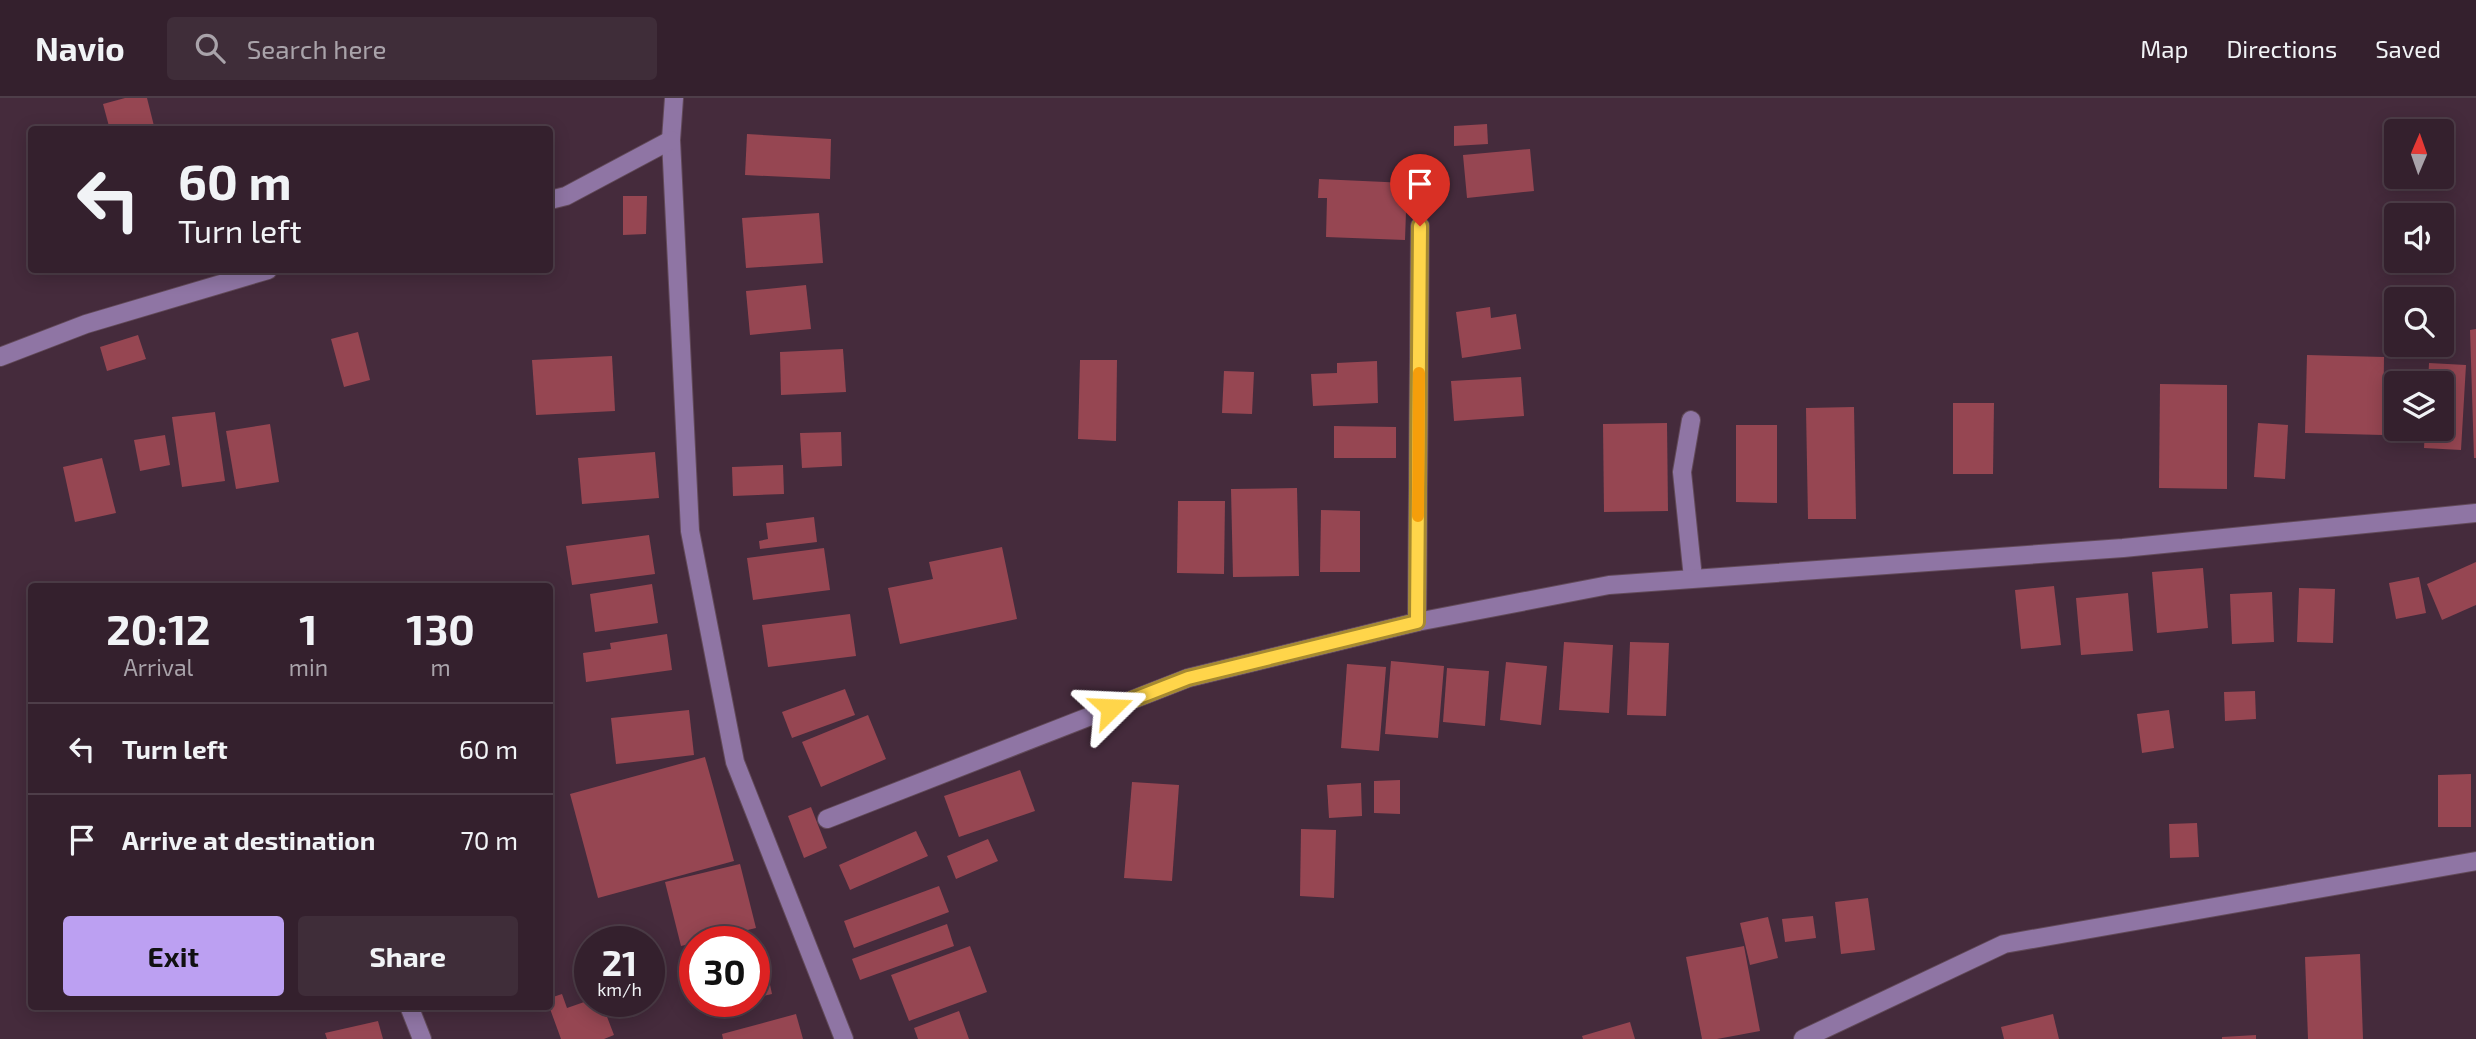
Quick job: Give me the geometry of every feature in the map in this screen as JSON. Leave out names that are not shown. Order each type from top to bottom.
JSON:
[{"type":"street","points":[[674,98],[671,140],[690,531],[735,762],[844,1039]]},
{"type":"street","points":[[553,199],[566,197],[671,140]]},
{"type":"street","points":[[1417,622],[1420,226]]},
{"type":"street","points":[[0,357],[86,324],[258,273]]},
{"type":"street","points":[[1691,421],[1682,472],[1693,578]]},
{"type":"street","points":[[827,819],[1188,678],[1417,622],[1609,585],[2123,548],[2476,513]]},
{"type":"street","points":[[1803,1039],[2004,944],[2476,861]]},
{"type":"street","points":[[411,1010],[422,1039]]},
{"type":"building","points":[[125,98],[147,98],[154,126],[109,126],[103,104]]},
{"type":"building","points":[[516,124],[516,126],[427,126]]},
{"type":"building","points":[[1487,124],[1488,144],[1454,146],[1454,126]]},
{"type":"building","points":[[747,134],[831,139],[830,179],[745,175]]},
{"type":"building","points":[[1530,149],[1534,191],[1467,198],[1463,155]]},
{"type":"building","points":[[1319,179],[1407,183],[1405,240],[1326,237],[1327,198],[1318,198]]},
{"type":"building","points":[[623,196],[647,196],[646,234],[623,235]]},
{"type":"building","points":[[819,213],[823,263],[746,268],[742,218]]},
{"type":"building","points":[[806,285],[811,329],[750,335],[746,291]]},
{"type":"building","points":[[1490,307],[1491,318],[1516,314],[1521,349],[1462,358],[1456,312]]},
{"type":"building","points":[[2476,329],[2476,458],[2474,458],[2470,330]]},
{"type":"building","points":[[358,332],[370,380],[344,387],[331,339]]},
{"type":"building","points":[[138,335],[146,359],[107,371],[100,347]]},
{"type":"building","points":[[843,349],[846,392],[781,395],[780,352]]},
{"type":"building","points":[[2307,355],[2384,357],[2383,435],[2305,433]]},
{"type":"building","points":[[612,356],[615,411],[536,415],[532,360]]},
{"type":"building","points":[[1080,360],[1117,360],[1116,441],[1078,439]]},
{"type":"building","points":[[1377,361],[1378,403],[1313,406],[1311,374],[1337,373],[1337,363]]},
{"type":"building","points":[[2429,363],[2466,365],[2461,450],[2424,448],[2424,441],[2454,441],[2454,371],[2429,371]]},
{"type":"building","points":[[1224,371],[1254,372],[1252,414],[1222,413]]},
{"type":"building","points":[[1521,377],[1524,416],[1454,421],[1451,381]]},
{"type":"building","points":[[2160,384],[2227,385],[2227,489],[2159,488]]},
{"type":"building","points":[[1953,403],[1994,403],[1993,474],[1953,474]]},
{"type":"building","points":[[1854,407],[1856,519],[1808,519],[1806,408]]},
{"type":"building","points":[[215,412],[225,481],[182,487],[172,417]]},
{"type":"building","points":[[1667,423],[1668,511],[1604,512],[1603,424]]},
{"type":"building","points":[[2258,423],[2288,425],[2285,479],[2254,477]]},
{"type":"building","points":[[270,424],[279,482],[236,489],[226,431]]},
{"type":"building","points":[[1736,425],[1777,425],[1777,503],[1736,502]]},
{"type":"building","points":[[1334,426],[1396,427],[1396,458],[1334,458]]},
{"type":"building","points":[[841,432],[842,466],[802,468],[800,433]]},
{"type":"building","points":[[165,435],[170,465],[140,471],[134,440]]},
{"type":"building","points":[[655,452],[659,498],[582,504],[578,458]]},
{"type":"building","points":[[102,458],[116,513],[75,522],[63,467]]},
{"type":"building","points":[[783,465],[784,494],[733,496],[732,467]]},
{"type":"building","points":[[1297,488],[1299,576],[1233,577],[1231,489]]},
{"type":"building","points":[[1178,501],[1225,501],[1224,574],[1177,573]]},
{"type":"building","points":[[1321,510],[1360,511],[1360,572],[1320,572]]},
{"type":"building","points":[[814,517],[817,542],[760,549],[759,541],[768,539],[766,523]]},
{"type":"building","points":[[649,535],[655,574],[572,585],[566,546]]},
{"type":"building","points":[[1002,547],[1017,619],[900,644],[888,588],[933,579],[929,562]]},
{"type":"building","points":[[824,548],[830,590],[753,600],[747,558]]},
{"type":"building","points":[[2476,562],[2476,605],[2442,620],[2427,584]]},
{"type":"building","points":[[2203,568],[2208,628],[2157,633],[2152,572]]},
{"type":"building","points":[[2419,577],[2426,613],[2396,619],[2389,583]]},
{"type":"building","points":[[652,584],[658,623],[595,632],[590,594]]},
{"type":"building","points":[[2054,586],[2061,645],[2021,649],[2015,590]]},
{"type":"building","points":[[2299,588],[2335,589],[2333,643],[2297,642]]},
{"type":"building","points":[[2272,592],[2274,642],[2232,644],[2230,594]]},
{"type":"building","points":[[2128,593],[2133,651],[2081,655],[2076,598]]},
{"type":"building","points":[[850,614],[856,656],[768,667],[762,625]]},
{"type":"building","points":[[667,634],[672,670],[586,682],[583,653],[611,649],[610,643]]},
{"type":"building","points":[[1564,642],[1613,645],[1609,713],[1559,710]]},
{"type":"building","points":[[1630,642],[1669,643],[1666,716],[1627,715]]},
{"type":"building","points":[[1391,661],[1444,666],[1438,738],[1385,734]]},
{"type":"building","points":[[1506,662],[1547,666],[1541,725],[1500,720]]},
{"type":"building","points":[[1347,664],[1386,667],[1379,751],[1341,748]]},
{"type":"building","points":[[1447,668],[1489,671],[1485,726],[1443,722]]},
{"type":"building","points":[[845,689],[855,715],[792,738],[782,712]]},
{"type":"building","points":[[2255,691],[2256,719],[2225,721],[2224,692]]},
{"type":"building","points":[[689,710],[694,755],[616,764],[611,718]]},
{"type":"building","points":[[2169,710],[2174,748],[2142,753],[2137,714]]},
{"type":"building","points":[[868,715],[886,759],[821,787],[802,742]]},
{"type":"building","points":[[705,757],[734,861],[598,898],[570,794]]},
{"type":"building","points":[[1020,770],[1035,811],[959,837],[944,796]]},
{"type":"building","points":[[2471,774],[2471,827],[2438,827],[2438,775]]},
{"type":"building","points":[[1400,780],[1400,814],[1374,813],[1374,781]]},
{"type":"building","points":[[1132,782],[1179,785],[1172,881],[1124,878]]},
{"type":"building","points":[[1361,783],[1362,816],[1329,818],[1327,785]]},
{"type":"building","points":[[811,807],[827,848],[804,858],[788,816]]},
{"type":"building","points":[[2197,823],[2199,857],[2170,858],[2169,824]]},
{"type":"building","points":[[1301,829],[1336,830],[1334,898],[1300,896]]},
{"type":"building","points":[[916,831],[928,856],[850,890],[839,865]]},
{"type":"building","points":[[988,839],[998,861],[956,879],[947,856]]},
{"type":"building","points":[[740,864],[756,926],[679,926],[679,938],[665,882]]},
{"type":"building","points":[[939,886],[949,912],[854,948],[844,921]]},
{"type":"building","points":[[1868,898],[1875,950],[1841,954],[1835,902]]},
{"type":"building","points":[[1813,916],[1816,938],[1785,942],[1782,919]]},
{"type":"building","points":[[1768,917],[1778,958],[1750,965],[1740,923]]},
{"type":"building","points":[[947,924],[954,946],[860,980],[852,959]]},
{"type":"building","points":[[970,946],[987,992],[909,1021],[891,975]]},
{"type":"building","points":[[1744,946],[1760,1031],[1702,1039],[1686,957]]},
{"type":"building","points":[[2360,954],[2363,1039],[2308,1039],[2305,957]]},
{"type":"building","points":[[562,994],[567,1008],[574,1006],[574,1017],[607,1017],[614,1035],[604,1039],[561,1039],[550,1010],[553,1010],[553,997]]},
{"type":"building","points":[[959,1011],[969,1039],[918,1039],[914,1028]]},
{"type":"building","points":[[796,1014],[803,1039],[723,1039],[722,1034]]},
{"type":"building","points":[[2053,1014],[2059,1039],[2004,1039],[2001,1027]]},
{"type":"building","points":[[378,1021],[383,1039],[327,1039],[325,1033]]},
{"type":"building","points":[[1630,1022],[1635,1039],[1583,1039],[1582,1036]]},
{"type":"building","points":[[2256,1035],[2256,1039],[2222,1039],[2222,1037]]},
{"type":"slow traffic","points":[[1418,516],[1419,373]]},
{"type":"route","points":[[1111,708],[1188,678],[1417,622],[1420,226]]}]
